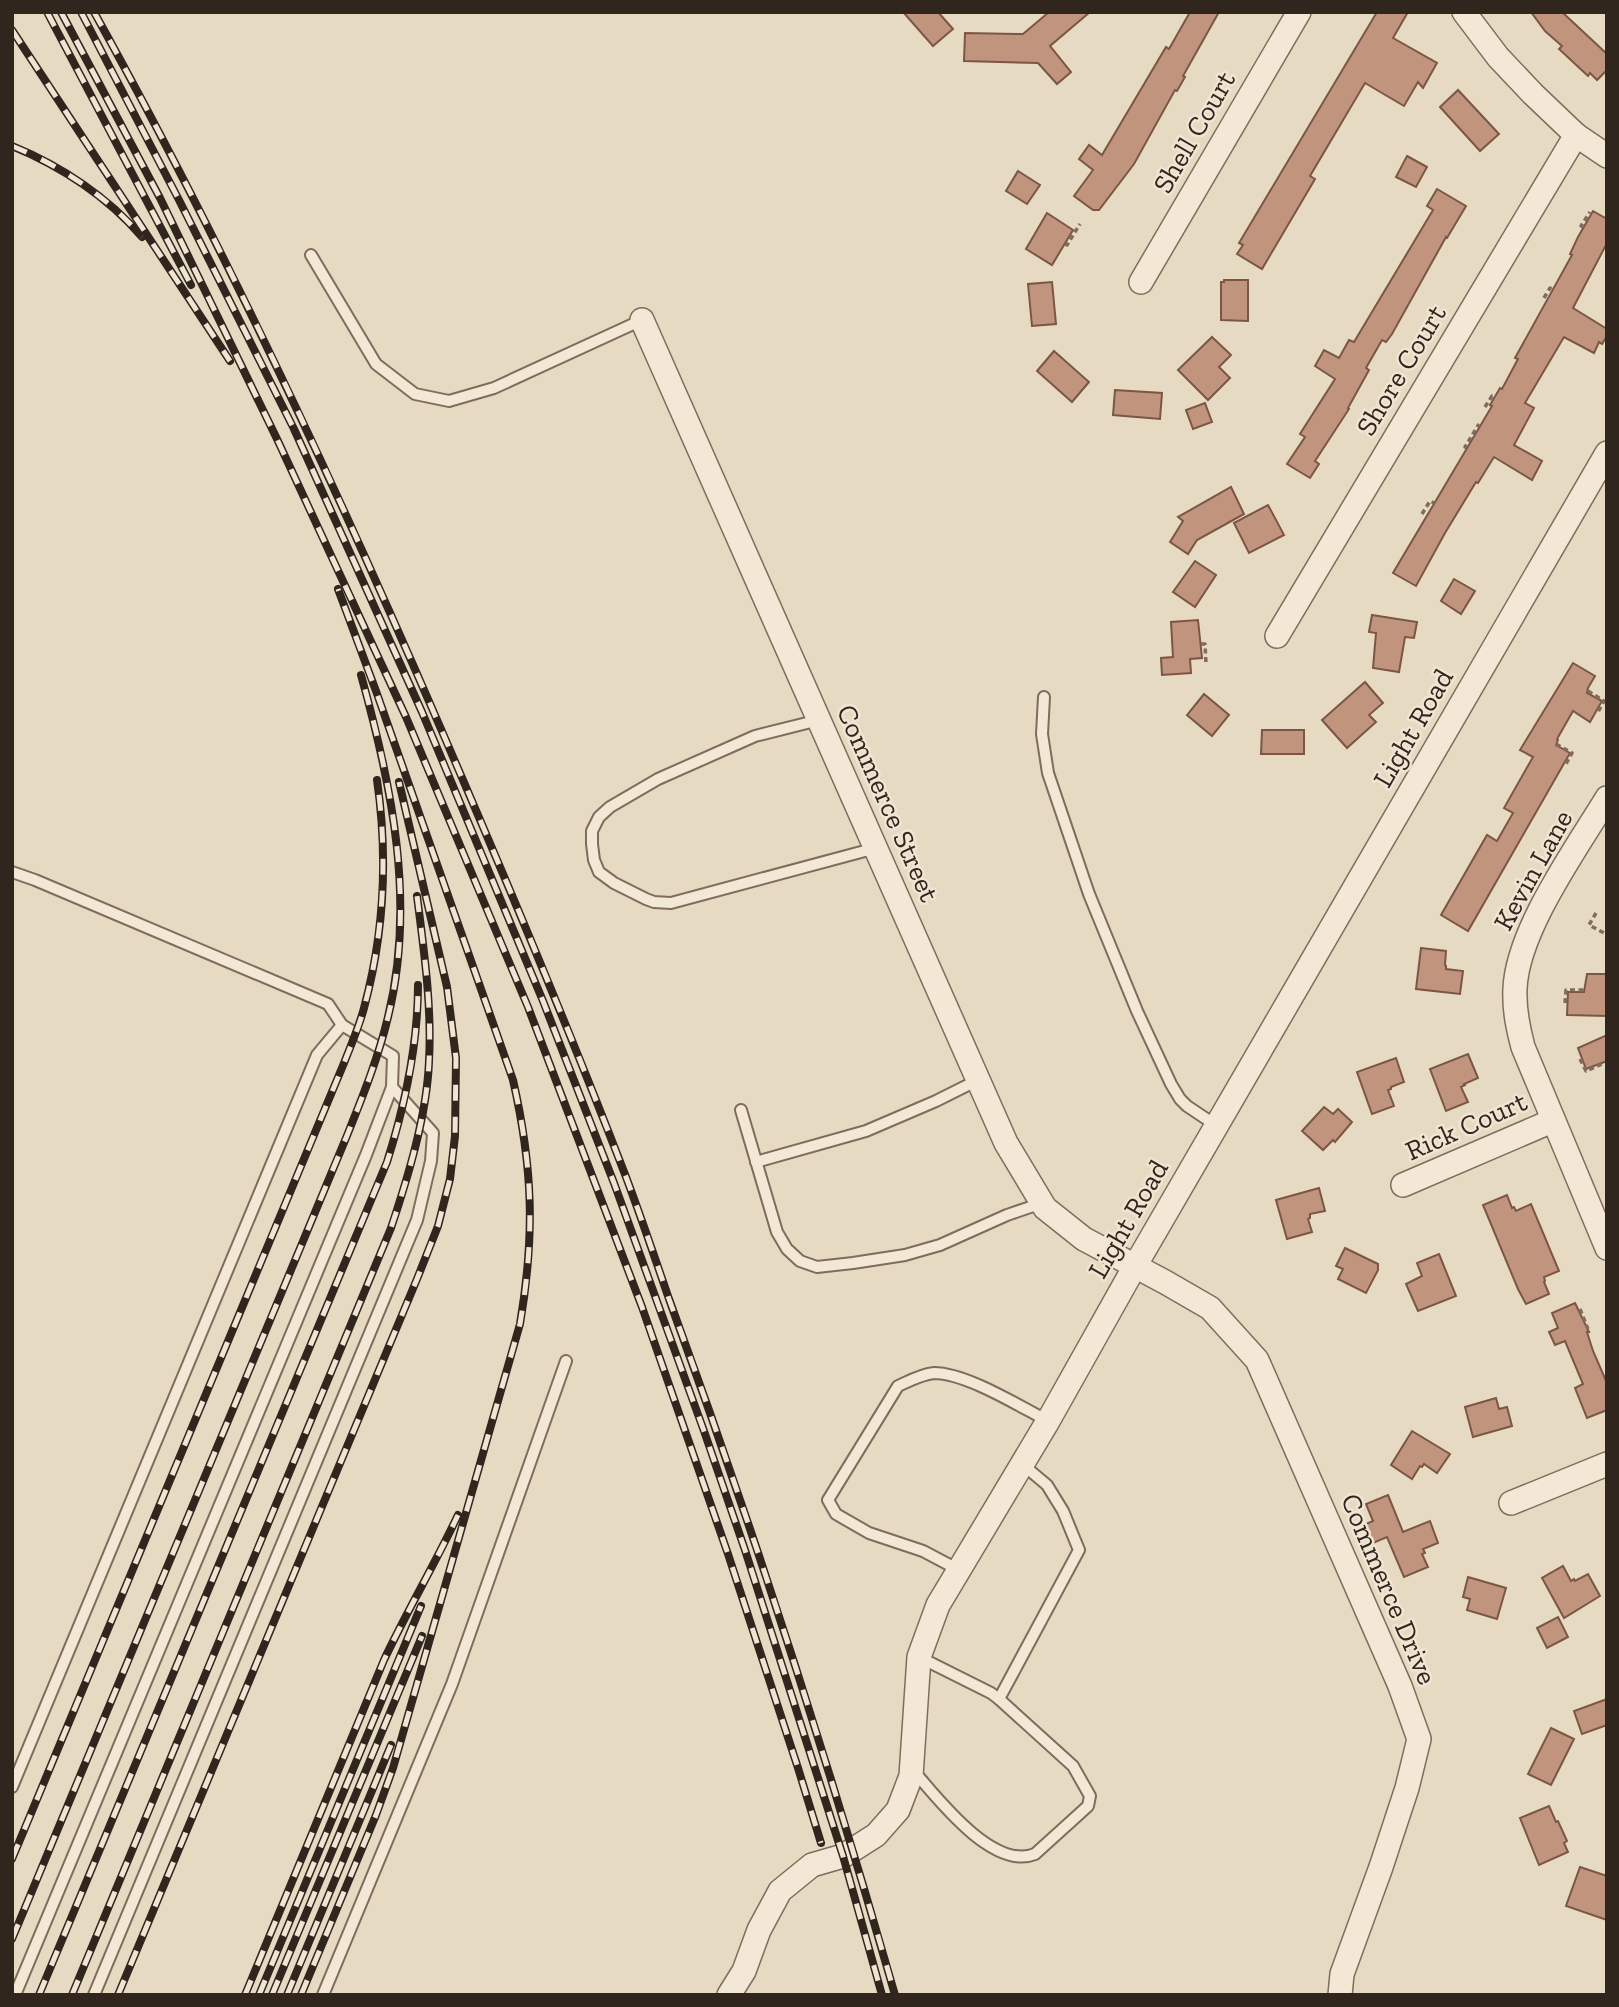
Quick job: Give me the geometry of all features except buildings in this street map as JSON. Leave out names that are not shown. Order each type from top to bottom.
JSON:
[{"type":"street","name":"Shell Court","points":[[1141,282],[1299,12]]},
{"type":"street","points":[[1464,12],[1498,57],[1576,135],[1607,156]]},
{"type":"street","name":"Shore Court","points":[[1277,636],[1576,135]]},
{"type":"street","name":"Commerce Street","points":[[642,320],[1006,1143],[1045,1208],[1084,1239],[1135,1266]]},
{"type":"street","name":"Light Road","points":[[729,1995],[744,1971],[759,1930],[780,1891],[811,1865],[843,1856],[876,1835],[898,1810],[911,1776],[919,1657],[938,1605],[1048,1421],[1135,1266],[1603,466]]},
{"type":"street","name":"Kevin Lane","points":[[1607,798],[1544,904],[1522,951],[1515,987],[1516,1017],[1523,1048],[1607,1248]]},
{"type":"street","name":"Rick Court","points":[[1403,1185],[1552,1121]]},
{"type":"street","name":"Commerce Drive","points":[[1135,1266],[1210,1308],[1257,1360],[1400,1686],[1419,1739],[1386,1854],[1342,1974],[1340,1995]]},
{"type":"street","points":[[1511,1503],[1607,1464]]},
{"type":"lane","points":[[311,255],[376,364],[415,394],[449,401],[494,388],[642,320]]},
{"type":"lane","points":[[1044,696],[1042,734],[1048,773],[1089,894],[1137,1011],[1171,1084],[1180,1099],[1217,1126]]},
{"type":"lane","points":[[819,720],[755,736],[658,779],[610,807],[599,817],[592,831],[594,860],[599,872],[646,899],[671,903],[876,848]]},
{"type":"lane","points":[[12,873],[35,880],[328,1004],[342,1025],[393,1056],[392,1087],[366,1155],[15,1995]]},
{"type":"lane","points":[[12,1787],[317,1055],[342,1025]]},
{"type":"lane","points":[[756,1161],[866,1131],[978,1080]]},
{"type":"lane","points":[[94,1995],[417,1220],[431,1161],[433,1133],[392,1087]]},
{"type":"lane","points":[[741,1110],[777,1233],[787,1249],[800,1261],[817,1267],[905,1255],[940,1245],[1007,1215],[1042,1203]]},
{"type":"lane","points":[[323,1995],[452,1684],[566,1362]]},
{"type":"lane","points":[[959,1570],[923,1551],[869,1533],[836,1514],[828,1500],[898,1386],[916,1378],[933,1373],[969,1381],[1048,1421]]},
{"type":"lane","points":[[999,1699],[1079,1550],[1063,1511],[1047,1485],[1022,1464]]},
{"type":"lane","points":[[911,1768],[960,1823],[997,1850],[1009,1855],[1026,1857],[1035,1854],[1088,1806],[1090,1796],[1073,1766],[999,1699],[919,1657]]},
{"type":"path","points":[[1583,227],[1581,226],[1590,212]]},
{"type":"path","points":[[1065,244],[1067,245],[1080,224]]},
{"type":"path","points":[[1544,298],[1550,288],[1552,289]]},
{"type":"path","points":[[1485,407],[1492,396],[1494,397]]},
{"type":"path","points":[[1467,448],[1465,447],[1479,424]]},
{"type":"path","points":[[1422,514],[1430,501],[1434,503]]},
{"type":"path","points":[[1201,644],[1205,644],[1206,663]]},
{"type":"path","points":[[1588,691],[1604,701],[1598,712]]},
{"type":"path","points":[[1556,744],[1572,753],[1566,764]]},
{"type":"path","points":[[1596,913],[1589,925],[1606,934]]},
{"type":"path","points":[[1565,1003],[1566,990],[1584,990]]},
{"type":"path","points":[[1580,1059],[1586,1071],[1602,1064]]},
{"type":"path","points":[[1580,1309],[1588,1329]]},
{"type":"railway","points":[[47,12],[191,285]]},
{"type":"railway","points":[[61,12],[160,198],[277,439],[406,717],[528,1007],[642,1307],[728,1554],[821,1843]]},
{"type":"railway","points":[[81,12],[294,429],[422,712],[543,1001],[614,1183],[745,1550],[843,1856],[882,1995]]},
{"type":"railway","points":[[94,12],[233,277],[361,547],[582,1064],[637,1207],[760,1558],[843,1819],[895,1995]]},
{"type":"railway","points":[[12,30],[230,361]]},
{"type":"railway","points":[[12,146],[83,184],[129,222],[142,237]]},
{"type":"railway","points":[[301,1995],[393,1768],[520,1324],[530,1231],[525,1143],[513,1080],[338,589]]},
{"type":"railway","points":[[12,1939],[346,1138],[384,1033],[396,974],[400,888],[391,802],[361,675]]},
{"type":"railway","points":[[12,1859],[360,1022],[376,952],[382,895],[382,837],[377,780]]},
{"type":"railway","points":[[118,1995],[417,1279],[438,1226],[450,1179],[455,1136],[456,1058],[447,987],[399,782]]},
{"type":"railway","points":[[72,1995],[391,1228],[421,1124],[429,1061],[428,999],[417,896]]},
{"type":"railway","points":[[39,1995],[387,1162],[409,1075],[416,1030],[418,985]]},
{"type":"railway","points":[[245,1995],[384,1660],[458,1515]]},
{"type":"railway","points":[[259,1995],[421,1606]]},
{"type":"railway","points":[[272,1995],[422,1636]]},
{"type":"railway","points":[[287,1995],[391,1745]]}]
